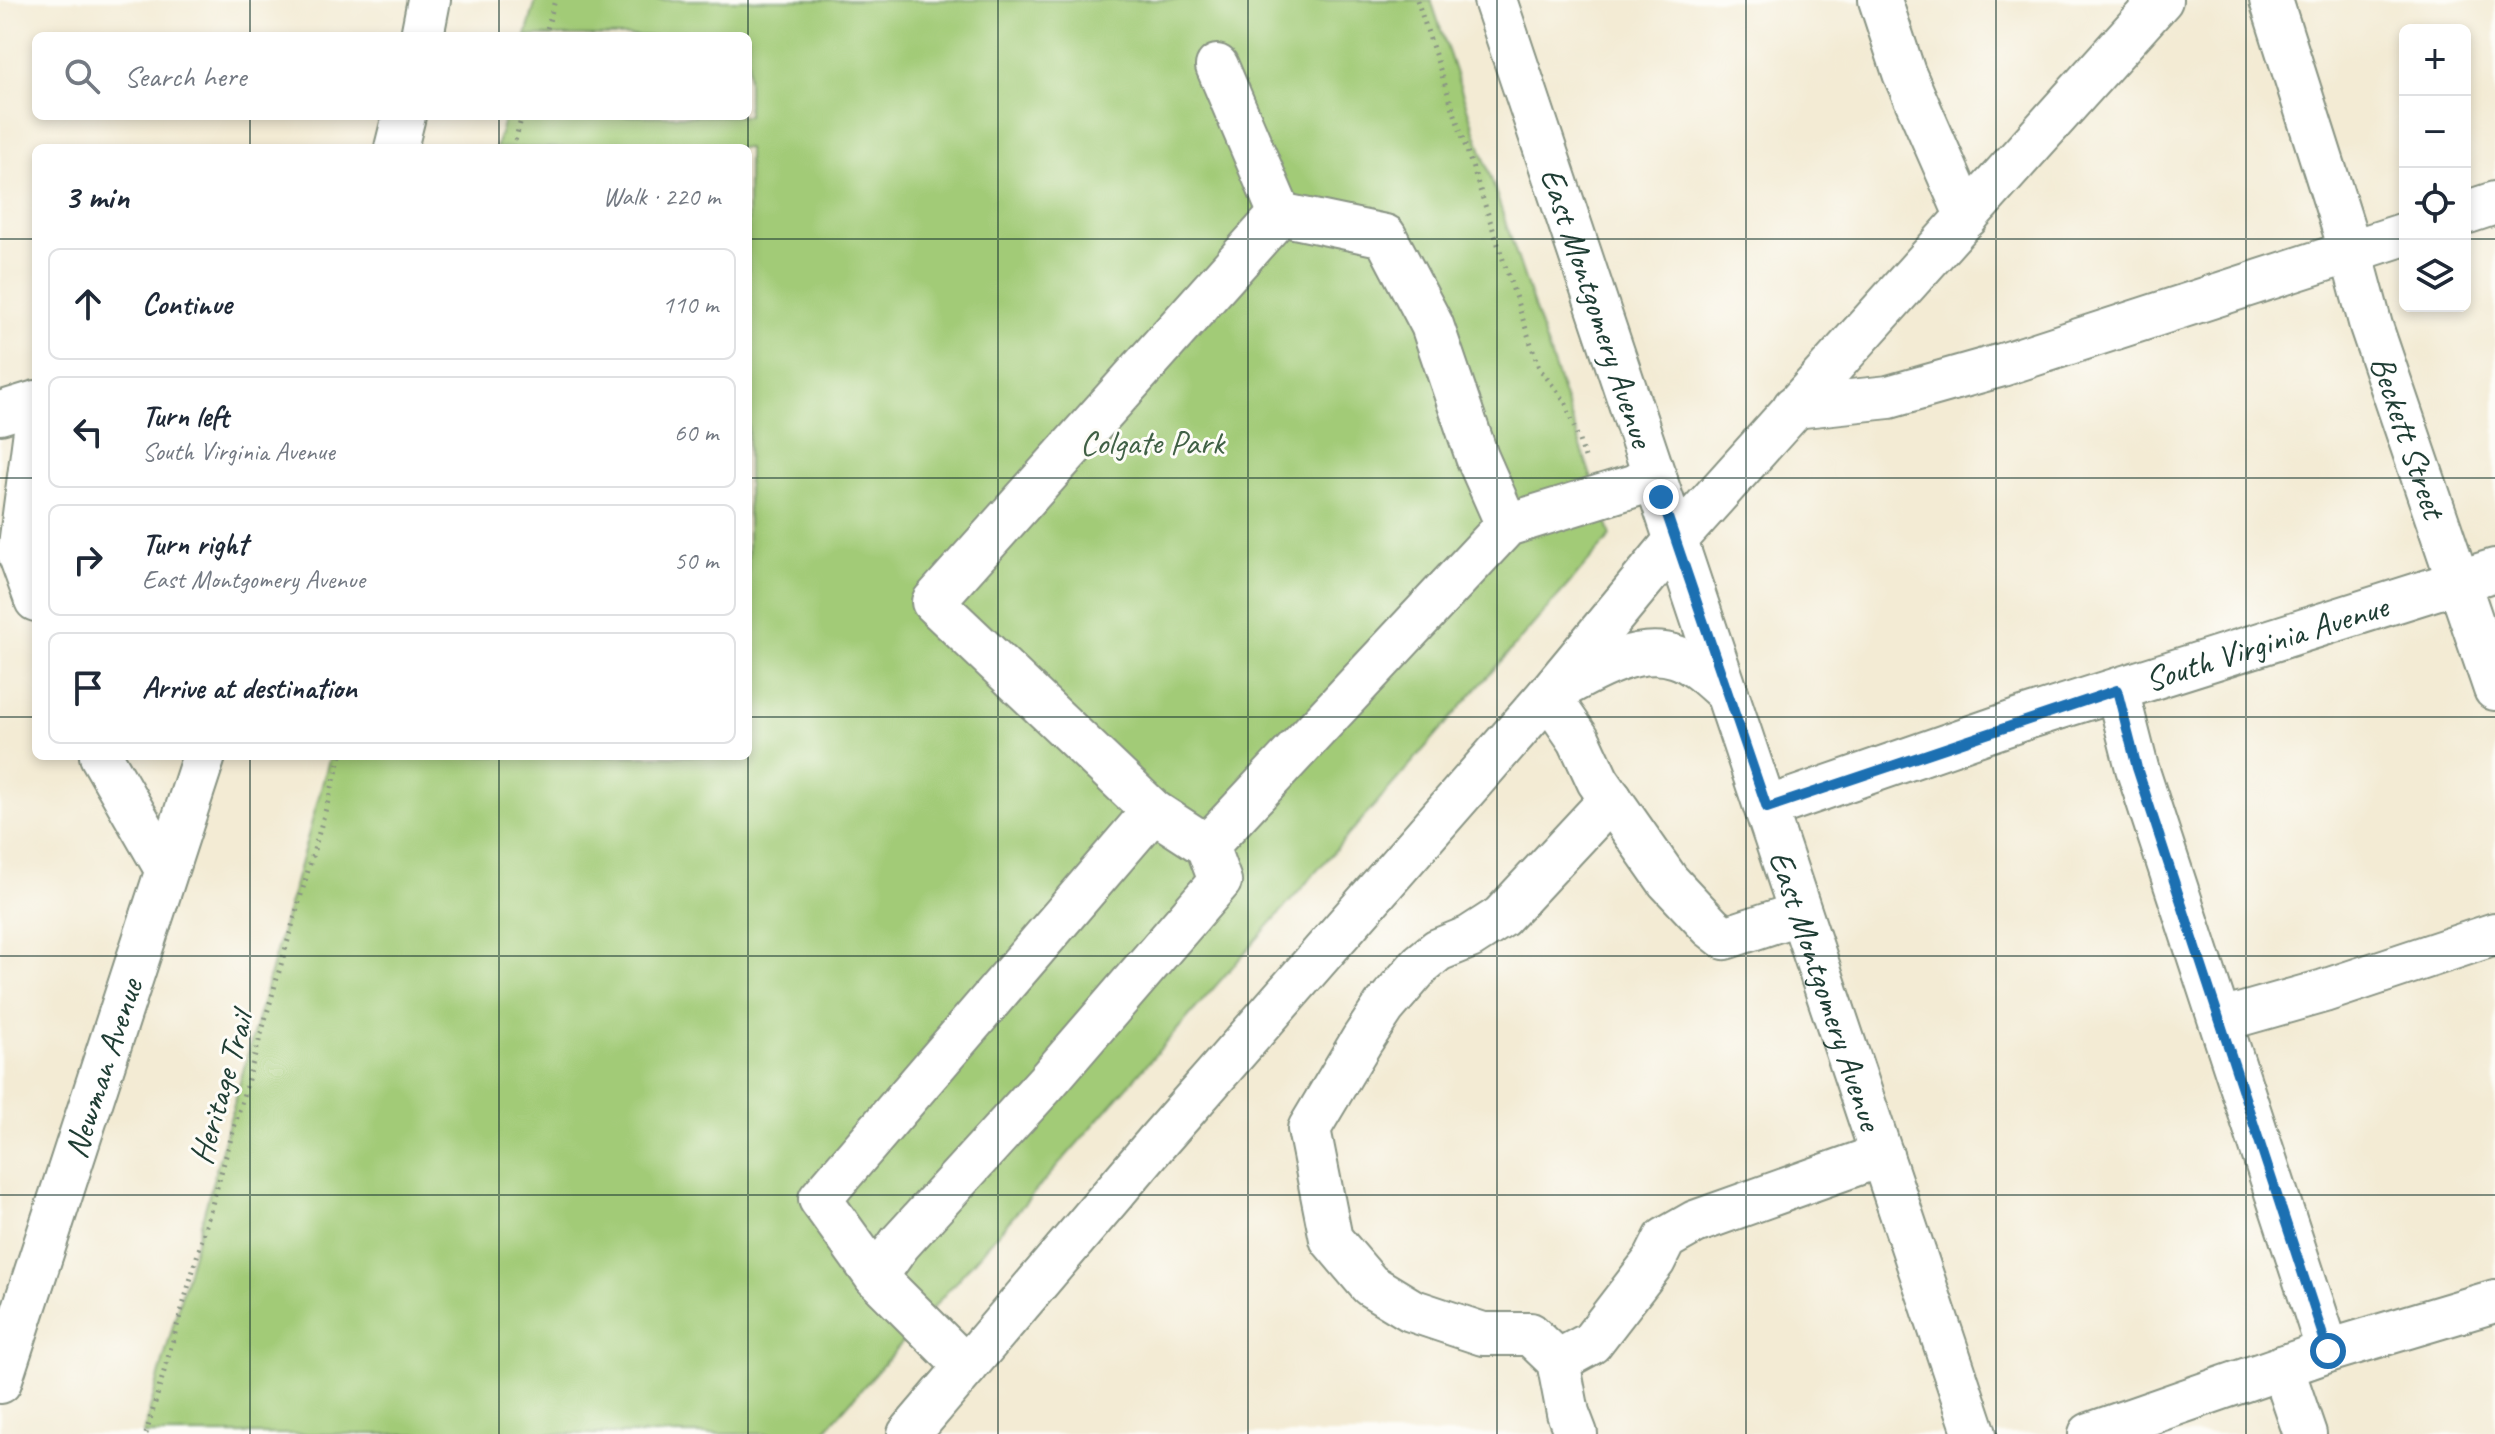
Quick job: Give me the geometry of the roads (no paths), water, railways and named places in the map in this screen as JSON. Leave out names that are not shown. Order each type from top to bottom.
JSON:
[{"type":"street","points":[[423,32],[429,0]]},
{"type":"street","name":"East Montgomery Avenue","points":[[1495,0],[1975,1434]]},
{"type":"street","points":[[1880,0],[1904,73],[1967,217]]},
{"type":"street","points":[[909,1434],[1167,1130],[1548,695],[1676,540],[2161,0]]},
{"type":"street","name":"Beckett Street","points":[[2271,0],[2351,252],[2371,326],[2477,576],[2495,689]]},
{"type":"street","points":[[1217,66],[1280,214]]},
{"type":"street","points":[[397,144],[403,120]]},
{"type":"street","points":[[2471,211],[2495,203]]},
{"type":"street","points":[[1280,214],[1385,236],[1432,325],[1477,457],[1507,525]]},
{"type":"street","points":[[1213,863],[1153,811],[933,602],[1280,214]]},
{"type":"street","points":[[1794,407],[1902,394],[2399,236]]},
{"type":"street","points":[[0,413],[32,403]]},
{"type":"street","points":[[32,454],[19,553],[32,589]]},
{"type":"street","points":[[876,1277],[900,1243],[1045,1084],[1213,863],[1507,525],[1656,479]]},
{"type":"street","name":"South Virginia Avenue","points":[[1767,808],[2117,690],[2477,576]]},
{"type":"street","points":[[1548,695],[1607,664],[1663,654],[1677,657],[1698,668],[1727,693]]},
{"type":"street","points":[[2117,690],[2137,768],[2328,1351]]},
{"type":"street","points":[[1548,695],[1579,740],[1598,781],[1668,881],[1711,927],[1725,938],[1800,913]]},
{"type":"street","points":[[103,760],[166,869]]},
{"type":"street","name":"Newman Avenue","points":[[0,1382],[203,760]]},
{"type":"street","points":[[1576,1434],[1568,1413],[1558,1361],[1530,1334],[1483,1334],[1411,1310],[1370,1285],[1331,1239],[1309,1129],[1384,1007],[1421,964],[1438,950],[1470,937],[1501,917],[1611,799]]},
{"type":"street","points":[[966,1367],[876,1277],[820,1199],[1153,811]]},
{"type":"street","points":[[2222,1020],[2324,991],[2495,934]]},
{"type":"street","points":[[1558,1361],[1591,1343],[1654,1261],[1665,1239],[1695,1222],[1882,1155]]},
{"type":"street","points":[[2090,1434],[2328,1351],[2495,1301]]},
{"type":"street","points":[[2282,1367],[2305,1434]]},
{"type":"park label","name":"Colgate Park","points":[[1152,442]]}]
